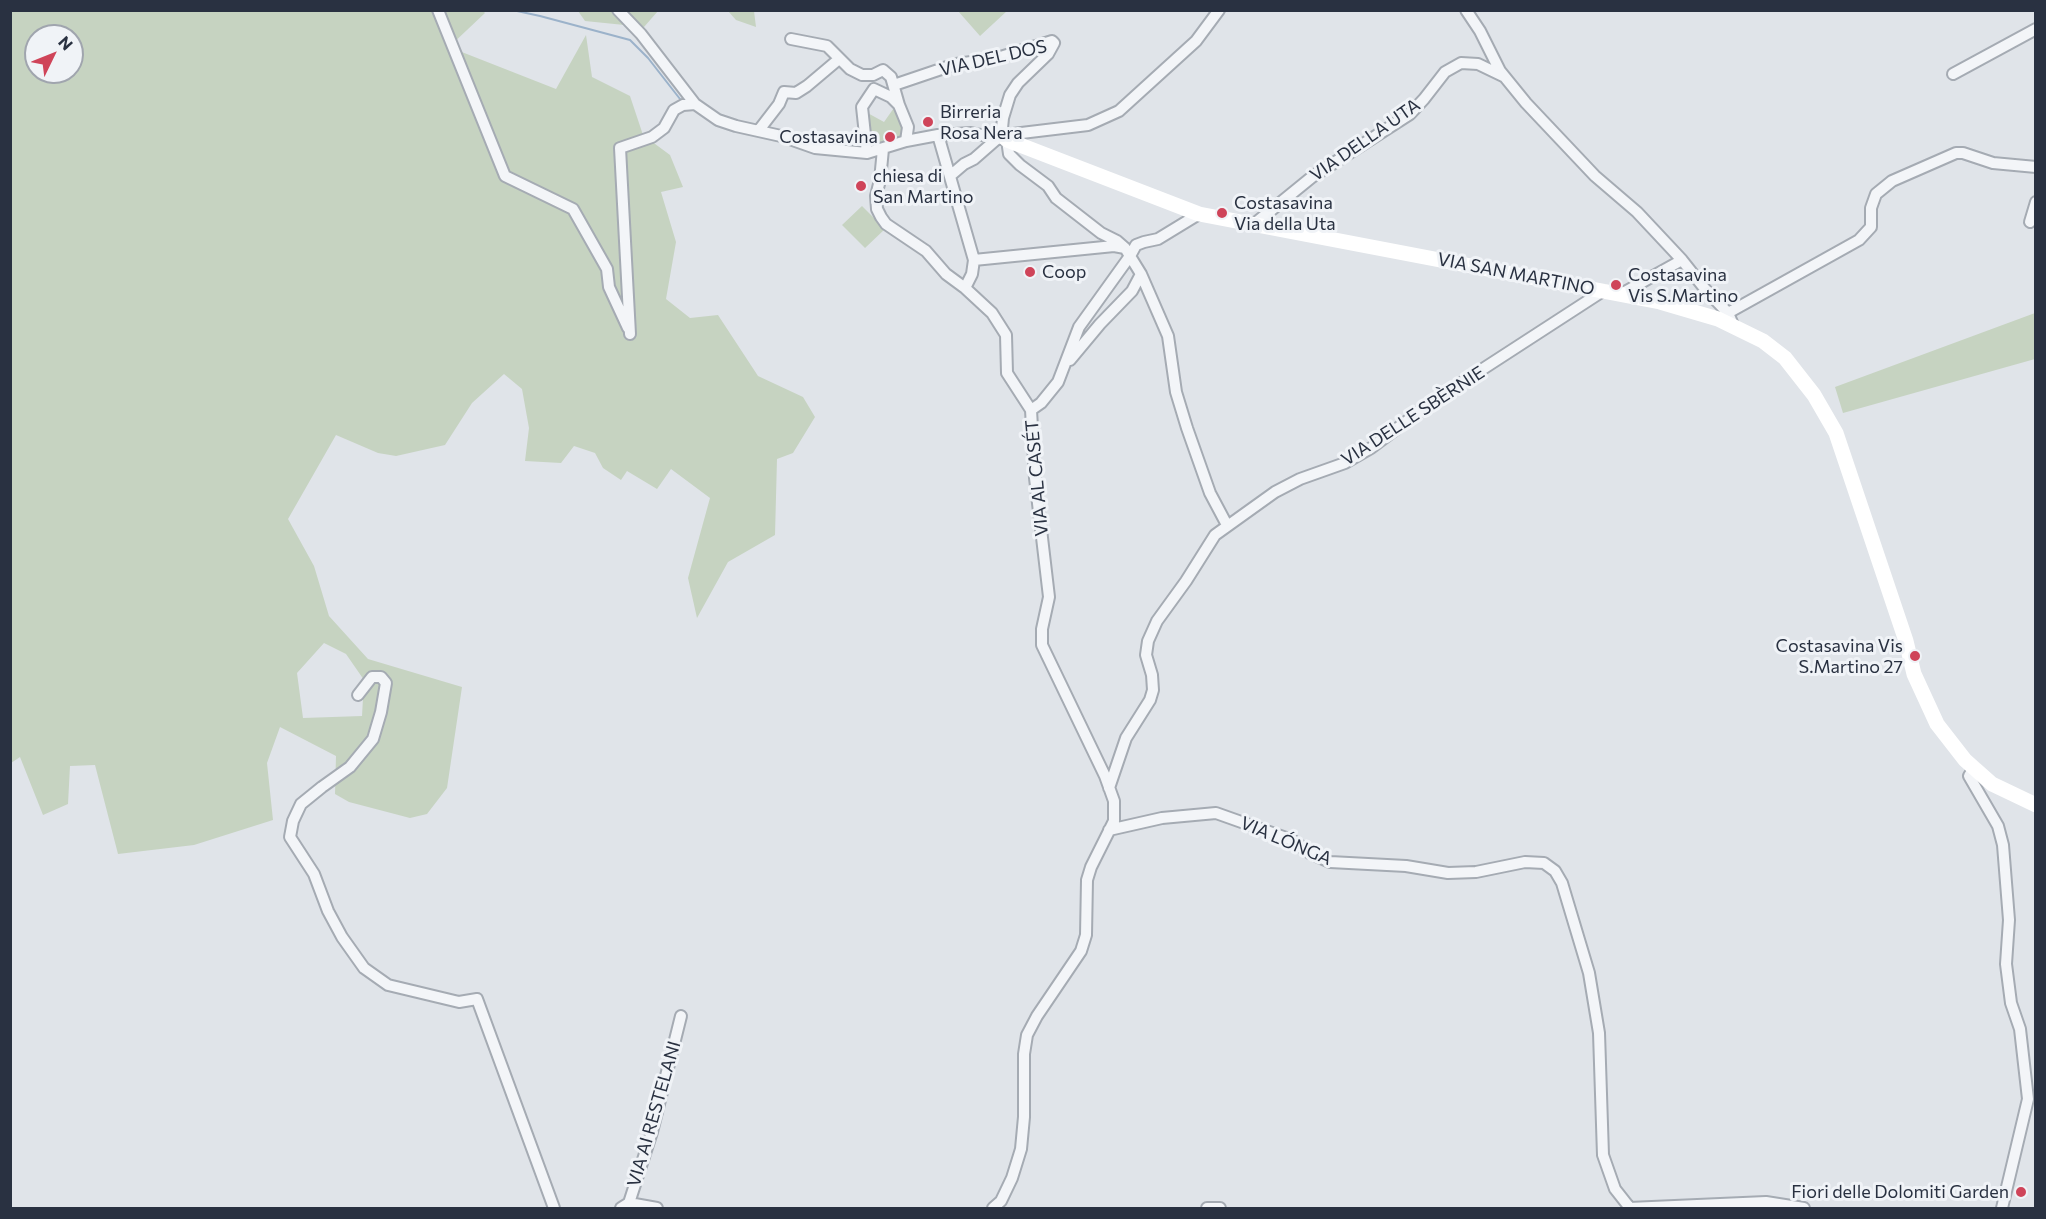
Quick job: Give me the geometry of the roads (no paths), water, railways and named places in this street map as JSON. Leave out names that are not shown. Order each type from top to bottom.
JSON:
[{"type":"street","points":[[438,10],[505,176],[573,210],[607,269],[609,287],[630,334],[620,148],[652,136],[664,128],[674,110],[683,105],[695,104]]},
{"type":"street","points":[[618,10],[641,34],[695,104],[718,120],[781,136],[815,148],[867,153],[862,107],[874,89],[899,105]]},
{"type":"street","points":[[950,176],[964,164],[1013,134],[1088,125],[1119,111],[1196,41],[1219,10]]},
{"type":"street","points":[[1466,10],[1505,77],[1526,103],[1595,176],[1637,212],[1682,260],[1730,319],[1860,240],[1871,227],[1871,208],[1876,194],[1892,181],[1956,153],[1963,153],[1993,163],[2036,167]]},
{"type":"street","points":[[1953,74],[2036,29]]},
{"type":"street","points":[[792,39],[827,46],[850,69],[862,75],[873,75],[883,70],[891,77],[908,127],[906,141]]},
{"type":"street","name":"VIA DEL DOS","points":[[894,85],[956,64],[994,59],[1052,41],[1054,43],[1048,54],[1018,83],[1010,95],[1003,118],[1002,139]]},
{"type":"street","points":[[1488,46],[1478,64],[1505,77]]},
{"type":"street","points":[[759,130],[779,104],[784,92],[796,93],[839,59]]},
{"type":"street","name":"VIA DELLA UTA","points":[[1253,225],[1312,177],[1410,114],[1445,72],[1461,63],[1478,64]]},
{"type":"street","name":"VIA SAN MARTINO","points":[[867,153],[906,141],[938,135],[971,133],[1002,139],[1199,214],[1621,294],[1660,302],[1718,319],[1730,319],[1785,358],[1814,395],[1836,433],[1906,641],[1914,674],[1936,724],[1974,768],[1992,784],[2036,804]]},
{"type":"street","points":[[938,135],[974,260],[972,274],[965,288]]},
{"type":"street","points":[[1002,139],[1009,154],[1048,186],[1056,198],[1101,233],[1117,241],[1128,252],[1141,274],[1168,336],[1176,392],[1187,428],[1210,493],[1227,525]]},
{"type":"street","name":"VIA AL CASÉT","points":[[883,148],[876,196],[877,209],[881,217],[886,224],[926,251],[945,274],[965,288],[992,313],[1006,335],[1007,373],[1031,410],[1035,478],[1049,597],[1042,629],[1042,645],[1109,788]]},
{"type":"street","points":[[2030,222],[2036,202]]},
{"type":"street","points":[[1031,410],[1051,393],[1064,368],[1080,327],[1128,252],[1136,245],[1158,240],[1199,214]]},
{"type":"street","points":[[974,260],[1114,246],[1128,252]]},
{"type":"street","points":[[1621,294],[1682,260]]},
{"type":"street","points":[[1064,368],[1100,324],[1132,291],[1141,274]]},
{"type":"street","name":"VIA DELLE SBÈRNIE","points":[[1109,788],[1126,738],[1150,700],[1153,690],[1152,675],[1146,655],[1148,641],[1157,621],[1186,582],[1215,535],[1300,478],[1345,463],[1371,448],[1435,400],[1604,291]]},
{"type":"street","points":[[358,695],[372,677],[381,677],[386,683],[373,739],[350,768],[301,804],[292,821],[290,837],[314,874],[328,911],[342,937],[364,968],[388,985],[459,1002],[477,999],[554,1209]]},
{"type":"street","points":[[1974,768],[1969,776],[1998,826],[2003,845],[2009,920],[2006,964],[2011,1003],[2020,1029],[2028,1099],[2002,1209]]},
{"type":"street","points":[[993,1209],[1001,1201],[1012,1178],[1021,1149],[1024,1117],[1024,1054],[1027,1035],[1037,1016],[1081,951],[1086,935],[1087,880],[1115,812],[1109,788]]},
{"type":"street","name":"VIA LÓNGA","points":[[1109,830],[1162,818],[1216,813],[1292,840],[1310,853],[1329,862],[1406,866],[1448,873],[1476,872],[1535,861],[1544,863],[1555,871],[1562,883],[1589,973],[1599,1033],[1603,1155],[1615,1189],[1630,1209]]},
{"type":"street","name":"VIA AI RESTELANI","points":[[625,1206],[652,1132],[681,1016]]},
{"type":"street","points":[[1630,1209],[1766,1202],[1804,1209]]},
{"type":"street","points":[[625,1206],[657,1209]]},
{"type":"street","points":[[1207,1209],[1220,1209]]},
{"type":"waterway","points":[[499,10],[540,16],[630,40],[648,58],[680,99]]},
{"type":"place","name":"Birreria Rosa Nera","points":[[928,122]]},
{"type":"place","name":"Costasavina","points":[[890,137]]},
{"type":"place","name":"chiesa di San Martino","points":[[861,186]]},
{"type":"place","name":"Costasavina Via della Uta","points":[[1222,213]]},
{"type":"place","name":"Coop","points":[[1030,272]]},
{"type":"place","name":"Costasavina Vis S.Martino","points":[[1616,285]]},
{"type":"place","name":"Costasavina Vis S.Martino 27","points":[[1915,656]]},
{"type":"place","name":"Fiori delle Dolomiti Garden","points":[[2021,1192]]}]
